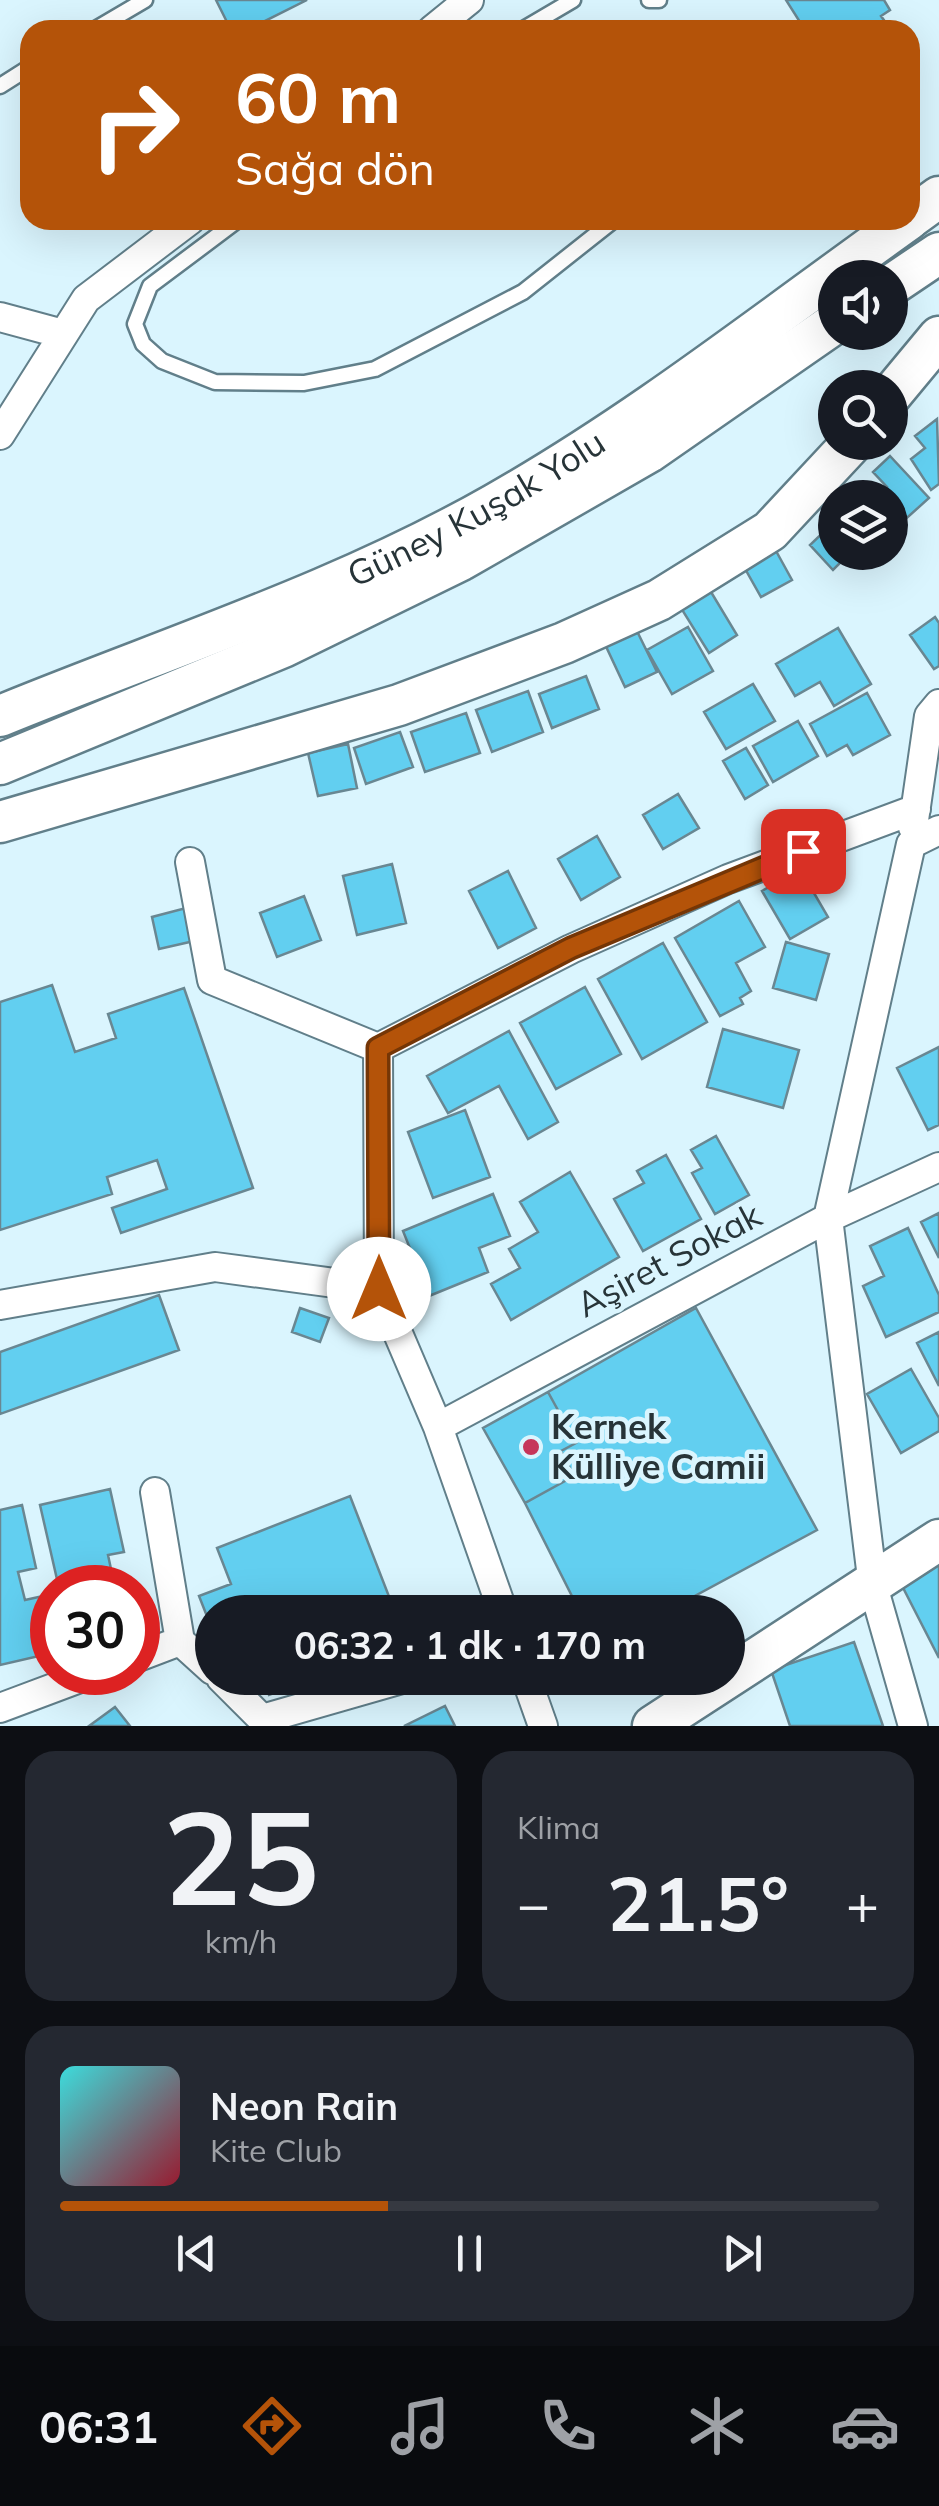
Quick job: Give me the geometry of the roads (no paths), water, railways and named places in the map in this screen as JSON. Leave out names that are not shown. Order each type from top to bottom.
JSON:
[{"type":"main road","name":"Güney Kuşak Yolu","points":[[0,716],[326,588],[494,504],[633,418],[894,230]]},
{"type":"main road","points":[[908,274],[939,252]]},
{"type":"main road","name":"Güney Kuşak Yolu","points":[[0,764],[282,647],[461,560],[649,452],[818,335]]},
{"type":"main road","points":[[908,374],[939,337]]},
{"type":"main road","points":[[0,822],[399,705],[596,629],[710,572],[770,531],[836,460]]},
{"type":"main road","points":[[653,1726],[874,1586],[939,1540]]},
{"type":"street","points":[[444,20],[469,0]]},
{"type":"street","points":[[0,435],[86,299],[177,230]]},
{"type":"street","points":[[0,317],[63,334]]},
{"type":"street","points":[[913,1726],[874,1586],[828,1218],[911,844],[929,716],[939,704]]},
{"type":"street","points":[[190,862],[212,980],[378,1048],[571,948],[916,810]]},
{"type":"street","points":[[911,844],[939,830]]},
{"type":"street","points":[[378,1048],[379,1289],[438,1427],[497,1595]]},
{"type":"street","name":"Aşiret Sokak","points":[[438,1427],[828,1218],[939,1167]]},
{"type":"street","points":[[0,1305],[216,1267],[379,1289]]},
{"type":"street","points":[[155,1492],[180,1641],[195,1655]]},
{"type":"street","points":[[160,1649],[180,1641]]},
{"type":"street","points":[[0,1708],[35,1695]]},
{"type":"street","points":[[239,1695],[267,1722],[352,1695]]},
{"type":"street","points":[[532,1695],[543,1726]]},
{"type":"lane","points":[[111,20],[145,0]]},
{"type":"lane","points":[[539,20],[573,0]]},
{"type":"lane","points":[[649,0],[659,0]]},
{"type":"lane","points":[[225,230],[150,286],[135,324],[143,344],[162,361],[215,382],[304,383],[375,369],[523,292],[601,230]]},
{"type":"place","name":"Kernek Külliye Camii","points":[[531,1447]]}]
